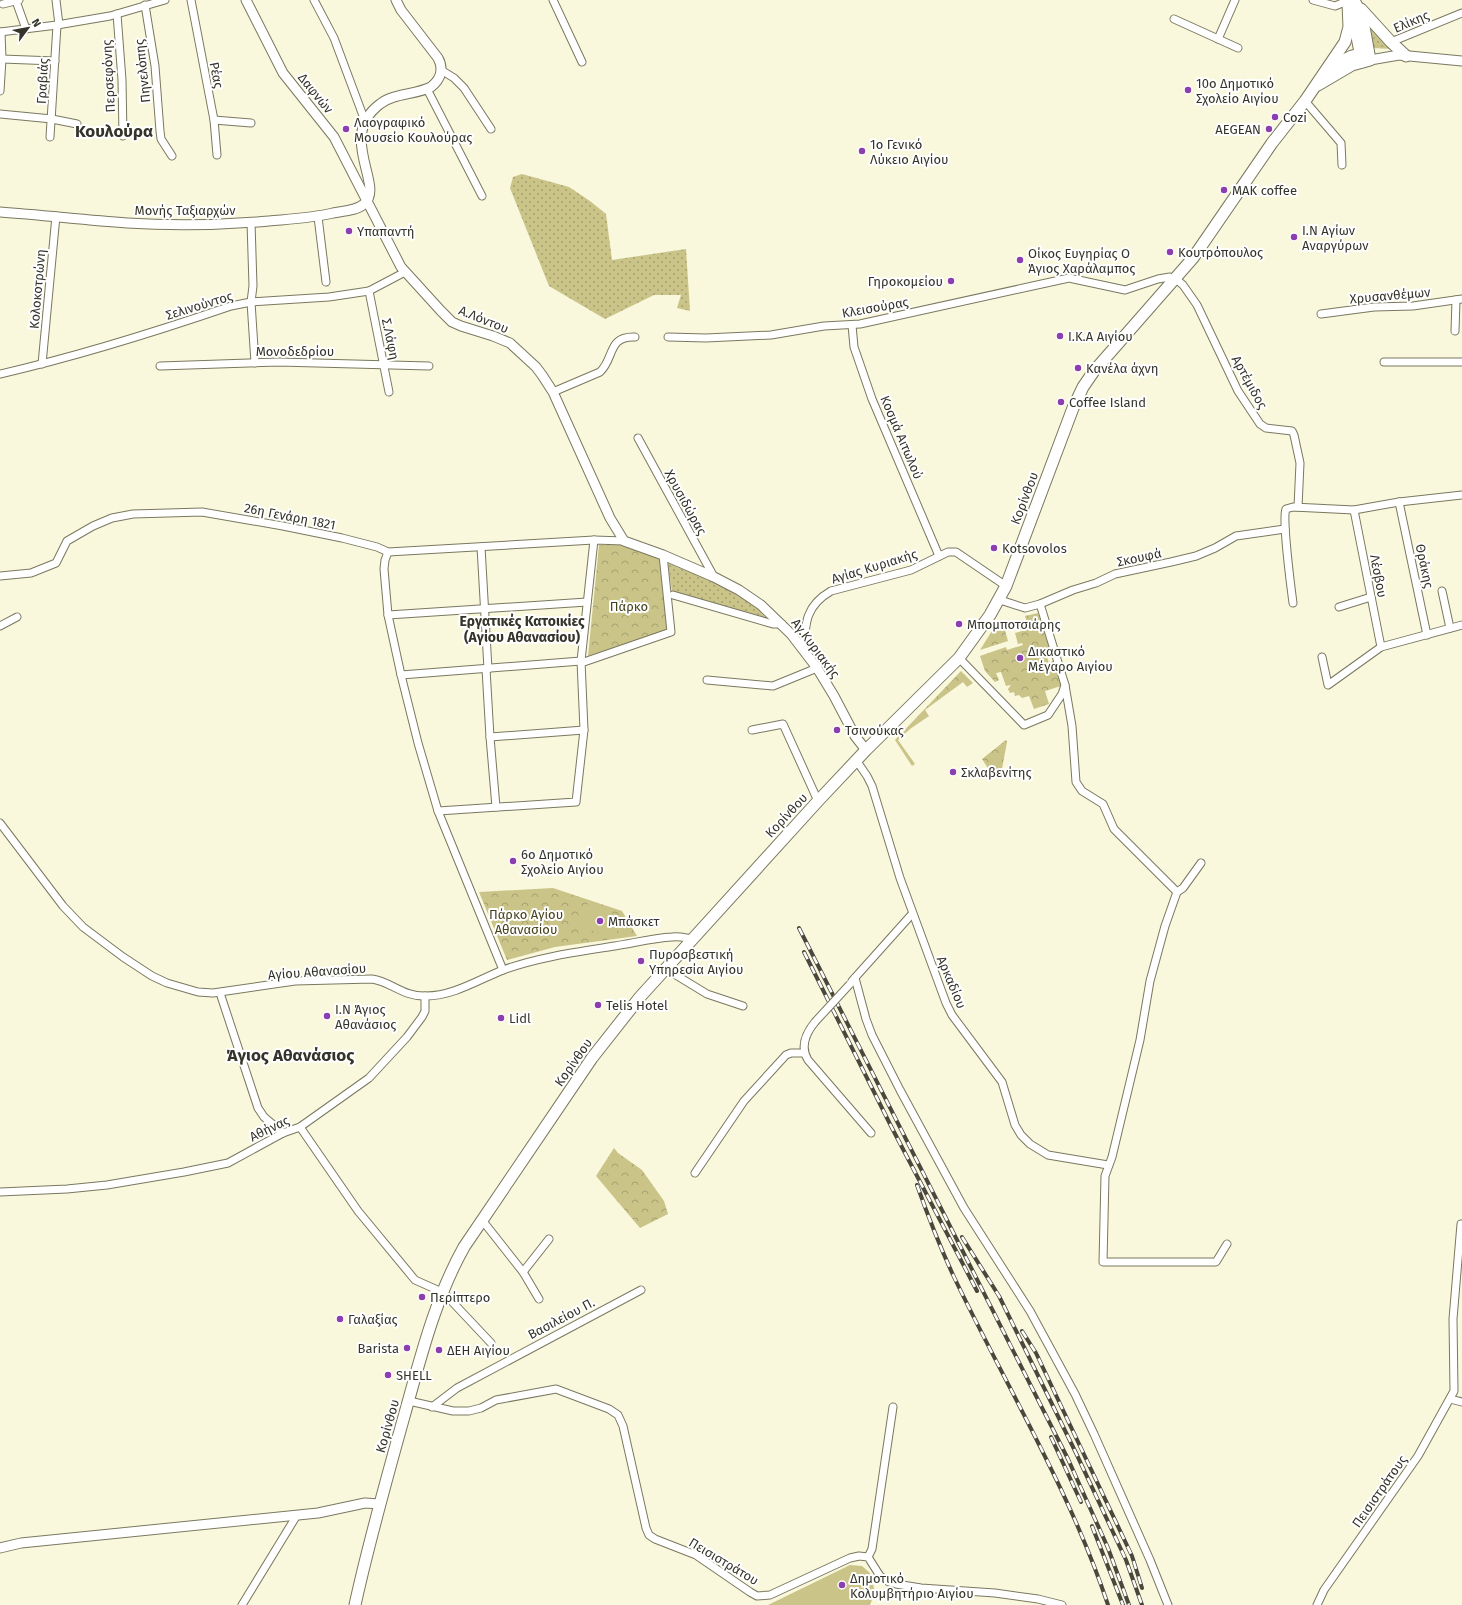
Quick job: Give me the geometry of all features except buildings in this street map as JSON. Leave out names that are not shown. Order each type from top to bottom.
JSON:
[{"type":"main road","name":"Δαφνών","points":[[246,0],[283,73],[334,138],[367,201]]},
{"type":"main road","points":[[367,201],[371,190],[360,141],[361,131],[366,121],[374,110],[385,101],[427,89],[437,82],[441,70],[438,58],[401,10],[396,0]]},
{"type":"main road","points":[[1350,2],[1391,42],[1402,55]]},
{"type":"main road","points":[[1350,2],[1363,21],[1365,56]]},
{"type":"main road","name":"Κορίνθου","points":[[355,1605],[380,1504],[428,1333],[442,1291],[464,1247],[613,1030],[640,997],[770,852],[856,760],[959,658],[980,631],[1000,600],[1006,586],[1079,394],[1094,371],[1193,258],[1272,143],[1305,101],[1341,50],[1349,27],[1350,2]]},
{"type":"main road","points":[[1325,71],[1345,58],[1365,56],[1382,52],[1462,61]]},
{"type":"main road","name":"Κορίνθου","points":[[1315,86],[1365,56]]},
{"type":"main road","name":"Μονής Ταξιαρχών","points":[[0,212],[128,223],[213,224],[318,217],[358,208],[367,201]]},
{"type":"main road","name":"Α.Λόντου","points":[[367,201],[395,258],[405,272],[452,322],[510,343],[536,367],[553,392],[610,518],[624,541]]},
{"type":"main road","name":"Αγ.Κυριακής","points":[[624,541],[663,555],[714,577],[747,594],[782,624],[817,668],[855,736],[866,750]]},
{"type":"main road","points":[[0,1548],[21,1543],[332,1511],[365,1503],[380,1504]]},
{"type":"street","points":[[3,4],[18,0],[26,29]]},
{"type":"street","name":"Γραβιάς","points":[[50,137],[54,61],[58,25],[56,0]]},
{"type":"street","points":[[0,91],[2,59],[1,32],[58,25],[116,14],[165,0]]},
{"type":"street","name":"Ρέας","points":[[191,0],[214,120],[217,154]]},
{"type":"street","points":[[314,0],[334,38],[366,121]]},
{"type":"street","points":[[553,0],[582,62]]},
{"type":"street","points":[[1218,38],[1235,0]]},
{"type":"street","points":[[1313,0],[1335,6],[1350,2]]},
{"type":"street","name":"Πηνελόπης","points":[[145,5],[155,66],[161,139],[172,156]]},
{"type":"street","name":"Ελίκης","points":[[1391,42],[1462,13]]},
{"type":"street","name":"Περσεφόνης","points":[[116,14],[122,80],[123,136]]},
{"type":"street","points":[[1174,19],[1238,48]]},
{"type":"street","points":[[2,59],[54,61]]},
{"type":"street","points":[[441,70],[454,78],[464,88],[492,129]]},
{"type":"street","points":[[427,89],[482,196]]},
{"type":"street","points":[[1305,101],[1341,143],[1342,165]]},
{"type":"street","points":[[0,114],[52,119],[77,124]]},
{"type":"street","points":[[214,120],[251,123]]},
{"type":"street","name":"Κολοκοτρώνη","points":[[42,364],[56,216]]},
{"type":"street","points":[[318,217],[326,282]]},
{"type":"street","points":[[251,222],[253,286],[251,302],[255,363]]},
{"type":"street","name":"Σελινούντος","points":[[0,374],[100,349],[231,306],[251,302],[329,297],[369,291],[405,272]]},
{"type":"street","name":"Κλεισούρας","points":[[668,337],[706,338],[771,335],[824,326],[852,325],[1069,278],[1125,290],[1158,279],[1170,277],[1176,279]]},
{"type":"street","name":"Αρτέμιδος","points":[[1176,279],[1183,285],[1197,305],[1238,391],[1260,424],[1266,428],[1292,432],[1294,435],[1300,463],[1298,507]]},
{"type":"street","name":"Σ.Λάφη","points":[[369,291],[389,392]]},
{"type":"street","points":[[1455,331],[1459,300]]},
{"type":"street","name":"Χρυσανθέμων","points":[[1321,314],[1374,307],[1412,306],[1459,300]]},
{"type":"street","name":"Κοσμά Αιτωλού","points":[[852,325],[854,346],[872,399],[939,556]]},
{"type":"street","points":[[553,392],[600,372],[604,368],[609,354],[617,341],[627,336],[635,336]]},
{"type":"street","points":[[1384,362],[1462,362]]},
{"type":"street","name":"Μονοδεδρίου","points":[[160,366],[255,363],[384,364],[429,366]]},
{"type":"street","name":"Χρυσιδώρας","points":[[638,438],[714,577]]},
{"type":"street","points":[[1293,603],[1285,511],[1289,508],[1298,507],[1354,510],[1399,502],[1462,495]]},
{"type":"street","name":"Θράκης","points":[[1399,502],[1427,635]]},
{"type":"street","name":"Λέσβου","points":[[1354,510],[1381,647]]},
{"type":"street","name":"26η Γενάρη 1821","points":[[0,576],[30,573],[56,563],[67,541],[93,526],[112,518],[133,514],[202,512],[335,537],[377,547],[388,552],[594,540],[624,541]]},
{"type":"street","name":"Σκουφά","points":[[1000,600],[1025,608],[1040,604],[1073,590],[1096,583],[1115,574],[1196,556],[1215,548],[1236,536],[1286,529]]},
{"type":"street","points":[[438,811],[576,802],[584,730],[581,662],[594,540]]},
{"type":"street","points":[[481,547],[490,737],[496,807]]},
{"type":"street","points":[[388,552],[384,569],[388,615],[400,675],[418,743],[438,811],[503,970]]},
{"type":"street","name":"Αγίας Κυριακής","points":[[804,651],[805,624],[817,601],[823,596],[831,591],[911,570],[948,552],[956,552],[1006,586]]},
{"type":"street","points":[[400,675],[581,662],[671,632],[663,555]]},
{"type":"street","points":[[1442,591],[1450,628]]},
{"type":"street","points":[[673,595],[774,624],[782,624]]},
{"type":"street","points":[[1339,607],[1371,597]]},
{"type":"street","points":[[388,615],[587,602]]},
{"type":"street","points":[[1040,604],[1065,685],[1072,726],[1076,782],[1079,788],[1103,804],[1114,829],[1177,892]]},
{"type":"street","points":[[0,626],[17,617]]},
{"type":"street","points":[[1322,657],[1328,685],[1381,647],[1462,625]]},
{"type":"street","points":[[959,658],[1024,725],[1048,715],[1062,694],[1065,685]]},
{"type":"street","points":[[707,680],[773,686],[817,668]]},
{"type":"street","points":[[752,730],[782,724],[818,801]]},
{"type":"street","points":[[490,737],[584,730]]},
{"type":"street","name":"Αρκαδίου","points":[[856,760],[872,786],[912,914],[946,1003],[952,1015],[1002,1082],[1015,1125],[1021,1135],[1030,1144],[1048,1155],[1108,1165]]},
{"type":"street","name":"Αγίου Αθανασίου","points":[[0,823],[63,906],[83,927],[123,957],[152,976],[187,989],[204,993],[295,981],[372,979],[380,980],[405,993],[415,996],[425,996],[443,994],[503,970],[556,955],[673,936],[693,939]]},
{"type":"street","points":[[1201,863],[1183,888],[1177,892],[1165,926],[1150,981],[1140,1040],[1112,1157],[1105,1176],[1103,1262],[1216,1262],[1227,1244]]},
{"type":"street","points":[[871,1133],[808,1060],[804,1053],[804,1044],[808,1030],[912,914]]},
{"type":"street","points":[[666,969],[707,994],[743,1006]]},
{"type":"street","points":[[855,978],[872,1035],[964,1208],[1030,1311],[1081,1408],[1150,1560],[1168,1605]]},
{"type":"street","points":[[220,992],[258,1108],[264,1117],[283,1133]]},
{"type":"street","name":"Αθήνας","points":[[0,1192],[67,1189],[138,1180],[228,1163],[283,1133],[300,1126],[370,1078],[383,1065],[422,1017],[425,1011],[425,996]]},
{"type":"street","points":[[695,1173],[744,1101],[786,1055],[792,1053],[804,1053]]},
{"type":"street","points":[[300,1126],[358,1211],[415,1280],[442,1291],[491,1343]]},
{"type":"street","points":[[482,1220],[523,1272],[539,1299]]},
{"type":"street","name":"Πεισιστράτους","points":[[1317,1605],[1324,1590],[1418,1456],[1450,1398],[1455,1385],[1453,1319],[1461,1224]]},
{"type":"street","points":[[523,1272],[549,1239]]},
{"type":"street","name":"Βασιλείου Π.","points":[[432,1407],[457,1388],[641,1290]]},
{"type":"street","name":"Πεισιστράτου","points":[[409,1401],[453,1411],[469,1412],[481,1408],[496,1400],[556,1389],[609,1409],[618,1416],[624,1426],[646,1528],[649,1534],[696,1556],[757,1596],[770,1595],[850,1558],[859,1556],[868,1558]]},
{"type":"street","points":[[1450,1398],[1462,1402]]},
{"type":"street","points":[[893,1407],[872,1549],[868,1558],[880,1576],[889,1582],[921,1588],[995,1593],[1038,1599],[1062,1605]]},
{"type":"street","points":[[242,1605],[297,1515]]},
{"type":"green space","points":[[1368,22],[1392,49],[1372,48]]},
{"type":"green space","points":[[522,174],[569,187],[606,214],[612,260],[686,249],[690,311],[677,308],[681,295],[654,295],[605,319],[549,286],[510,188],[513,177]]},
{"type":"green space","name":"Πάρκο","points":[[599,545],[621,545],[659,558],[667,631],[588,656]]},
{"type":"green space","points":[[668,563],[707,579],[736,594],[759,610],[766,619],[672,592]]},
{"type":"green space","name":"Δικαστικό Μέγαρο Αιγίου","points":[[1038,613],[1051,653],[1046,654],[1049,663],[1053,661],[1061,686],[1045,691],[1049,704],[1034,709],[1029,696],[1022,698],[1019,695],[1015,696],[1014,692],[1010,693],[1008,689],[1011,685],[1006,686],[1001,672],[996,673],[999,680],[995,682],[985,671],[980,656],[1006,647],[1007,650],[1023,645],[1022,643],[1018,644],[1015,633],[1029,629],[1025,616]]},
{"type":"green space","points":[[1003,623],[1008,641],[980,650],[995,626]]},
{"type":"green space","points":[[961,671],[973,683],[967,687],[963,682],[925,710],[929,716],[910,729],[898,740],[915,764],[912,766],[895,740]]},
{"type":"green space","points":[[1006,740],[1007,742],[1001,774],[994,778],[982,759]]},
{"type":"green space","name":"Πάρκο Αγίου Αθανασίου","points":[[553,888],[622,911],[637,936],[555,947],[507,960],[479,892]]},
{"type":"green space","name":"Μπάσκετ","points":[[586,904],[622,917],[615,938],[578,926]]},
{"type":"green space","points":[[614,1148],[618,1153],[642,1170],[664,1201],[668,1214],[640,1228],[596,1176]]},
{"type":"green space","name":"Δημοτικό Κολυμβητήριο Αιγίου","points":[[850,1565],[862,1566],[870,1573],[875,1592],[870,1605],[768,1605]]},
{"type":"railway","points":[[799,928],[1068,1459],[1108,1548],[1129,1605]]},
{"type":"railway","points":[[804,952],[892,1128],[977,1291]]},
{"type":"railway","points":[[917,1185],[934,1231],[954,1277],[1056,1479],[1093,1562],[1108,1605]]},
{"type":"railway","points":[[962,1237],[999,1296],[1076,1453],[1126,1560],[1142,1605]]},
{"type":"railway","points":[[1022,1331],[1036,1353],[1132,1556],[1142,1588]]},
{"type":"railway","points":[[1051,1437],[1081,1502]]},
{"type":"railway","points":[[1092,1526],[1123,1605]]},
{"type":"place","name":"10o Δημοτικό Σχολείο Αιγίου","points":[[1188,90]]},
{"type":"place","name":"Cozi","points":[[1275,117]]},
{"type":"place","name":"Λαογραφικό Μουσείο Κουλούρας","points":[[346,129]]},
{"type":"place","name":"AEGEAN","points":[[1269,129]]},
{"type":"place","name":"1o Γενικό Λύκειο Αιγίου","points":[[862,151]]},
{"type":"place","name":"ΜΑΚ coffee","points":[[1224,190]]},
{"type":"place","name":"Υπαπαντή","points":[[349,231]]},
{"type":"place","name":"Ι.Ν Αγίων Αναργύρων","points":[[1294,237]]},
{"type":"place","name":"Κουτρόπουλος","points":[[1170,252]]},
{"type":"place","name":"Οίκος Ευγηρίας Ο Άγιος Χαράλαμπος","points":[[1020,260]]},
{"type":"place","name":"Γηροκομείου","points":[[951,281]]},
{"type":"place","name":"Ι.Κ.Α Αιγίου","points":[[1060,336]]},
{"type":"place","name":"Κανέλα άχνη","points":[[1078,368]]},
{"type":"place","name":"Coffee Island","points":[[1061,402]]},
{"type":"place","name":"Kotsovolos","points":[[994,548]]},
{"type":"place","name":"Μπομποτσιάρης","points":[[959,624]]},
{"type":"place","name":"Δικαστικό Μέγαρο Αιγίου","points":[[1020,658]]},
{"type":"place","name":"Τσινούκας","points":[[837,730]]},
{"type":"place","name":"Σκλαβενίτης","points":[[953,772]]},
{"type":"place","name":"6ο Δημοτικό Σχολείο Αιγίου","points":[[513,861]]},
{"type":"place","name":"Μπάσκετ","points":[[600,921]]},
{"type":"place","name":"Πυροσβεστική Υπηρεσία Αιγίου","points":[[641,961]]},
{"type":"place","name":"Telis Hotel","points":[[598,1005]]},
{"type":"place","name":"Ι.Ν Άγιος Αθανάσιος","points":[[327,1016]]},
{"type":"place","name":"Lidl","points":[[501,1018]]},
{"type":"place","name":"Περίπτερο","points":[[422,1297]]},
{"type":"place","name":"Γαλαξίας","points":[[340,1319]]},
{"type":"place","name":"Barista","points":[[407,1348]]},
{"type":"place","name":"ΔΕΗ Αιγίου","points":[[439,1350]]},
{"type":"place","name":"SHELL","points":[[388,1375]]},
{"type":"place","name":"Δημοτικό Κολυμβητήριο Αιγίου","points":[[842,1585]]},
{"type":"district","name":"Κουλούρα","points":[[114,131]]},
{"type":"district","name":"Εργατικές Κατοικίες (Αγίου Αθανασίου)","points":[[522,630]]},
{"type":"district","name":"Άγιος Αθανάσιος","points":[[290,1055]]}]
